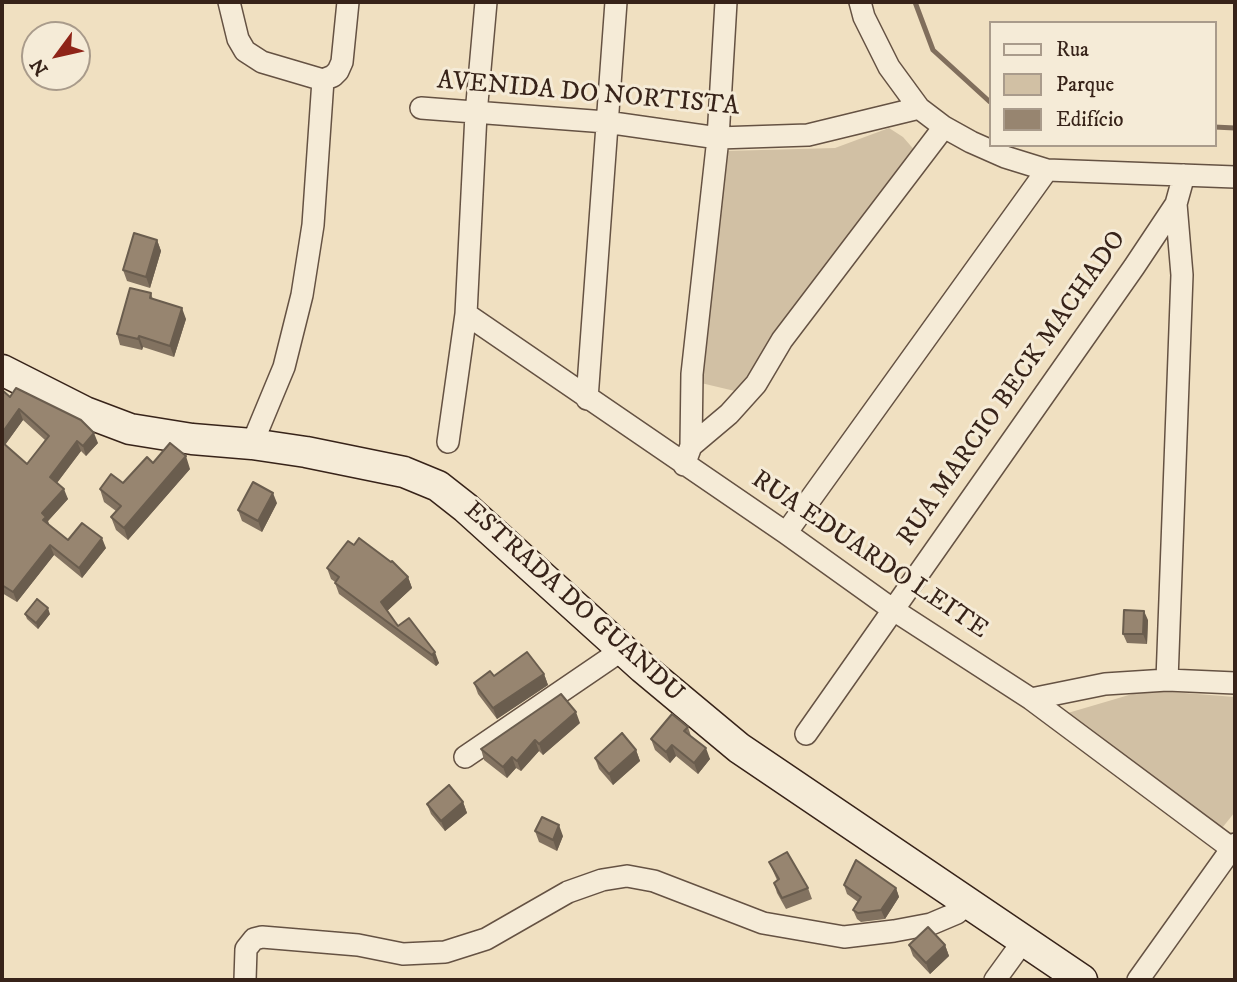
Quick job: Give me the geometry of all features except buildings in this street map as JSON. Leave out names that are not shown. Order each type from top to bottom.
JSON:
[{"type":"street","points":[[229,2],[238,39],[245,51],[262,62],[323,80],[333,76],[341,62],[348,2]]},
{"type":"street","points":[[447,442],[466,314],[476,114],[486,2]]},
{"type":"street","points":[[587,399],[616,2]]},
{"type":"street","points":[[687,455],[692,374],[718,138],[726,2]]},
{"type":"street","points":[[860,2],[864,17],[889,67],[919,108],[944,127],[1004,157],[1047,170],[1235,177]]},
{"type":"street","points":[[251,444],[284,367],[302,295],[313,225],[323,80]]},
{"type":"street","name":"AVENIDA DO NORTISTA","points":[[421,108],[606,122],[718,138],[807,135],[919,108]]},
{"type":"street","points":[[687,455],[729,415],[756,384],[782,340],[944,127]]},
{"type":"street","points":[[786,533],[1047,170]]},
{"type":"street","name":"RUA MARCIO BECK MACHADO","points":[[806,734],[1126,278],[1176,204],[1184,176]]},
{"type":"street","points":[[1167,680],[1182,275],[1176,204]]},
{"type":"street","name":"RUA EDUARDO LEITE","points":[[466,314],[587,399],[687,455],[786,533],[892,609],[1031,699],[1234,848]]},
{"type":"street","name":"ESTRADA DO GUANDU","points":[[2,370],[85,412],[130,429],[306,452],[404,472],[438,486],[467,508],[622,650],[739,748],[1082,980]]},
{"type":"street","points":[[465,757],[622,650]]},
{"type":"street","points":[[1031,699],[1105,684],[1167,680],[1235,683]]},
{"type":"street","points":[[1138,980],[1234,848]]},
{"type":"street","points":[[245,980],[246,949],[254,939],[262,937],[358,945],[402,954],[445,952],[486,939],[568,892],[602,880],[627,876],[654,881],[762,923],[844,937],[931,924],[957,913],[969,902]]},
{"type":"street","points":[[999,979],[1024,940]]},
{"type":"green space","points":[[889,128],[903,137],[917,153],[739,392],[701,383],[725,151],[835,148]]},
{"type":"green space","points":[[1146,690],[1235,697],[1235,812],[1222,828],[1061,715]]},
{"type":"waterway","points":[[915,2],[933,50],[988,100]]},
{"type":"waterway","points":[[1216,127],[1235,128]]}]
